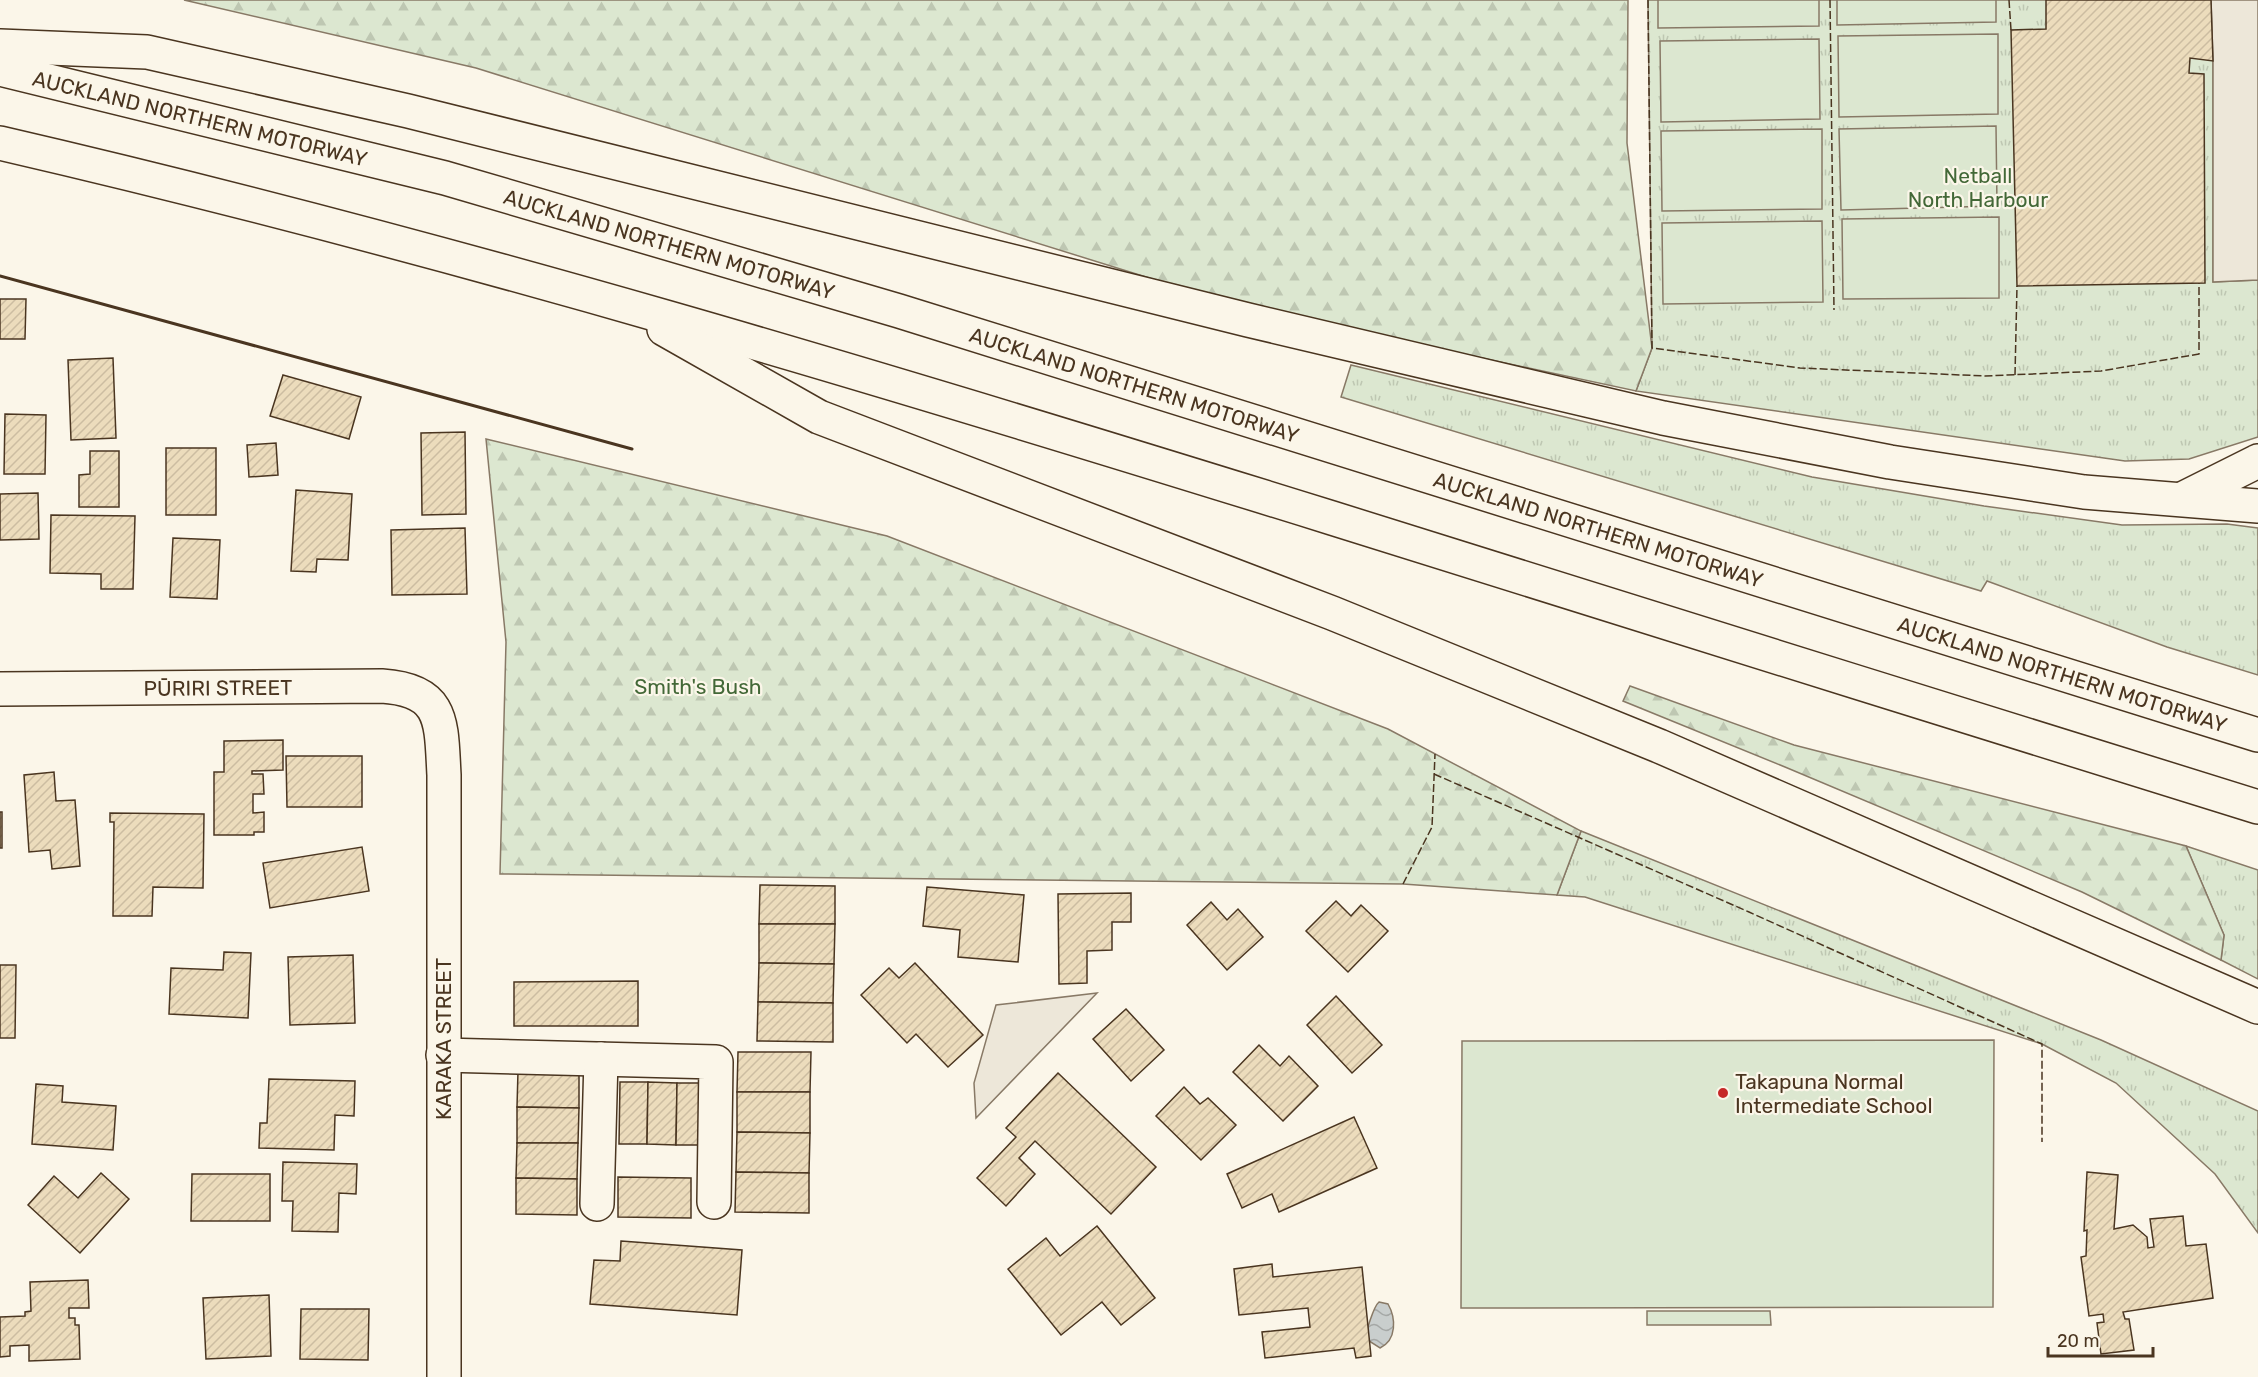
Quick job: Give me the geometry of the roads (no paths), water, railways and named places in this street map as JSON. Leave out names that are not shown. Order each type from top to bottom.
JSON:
[{"type":"main road","points":[[0,46],[147,52],[408,111],[1248,320],[1663,418],[1890,462],[2085,492],[2258,506]]},
{"type":"main road","name":"AUCKLAND NORTHERN MOTORWAY","points":[[0,69],[445,178],[899,311],[2258,735]]},
{"type":"main road","points":[[0,143],[163,181],[613,300],[947,398],[2258,807]]},
{"type":"main road","points":[[613,300],[819,417],[1332,613],[1637,737],[2258,1007]]},
{"type":"main road","points":[[2182,499],[2258,461]]},
{"type":"main road","name":"PŪRIRI STREET","points":[[0,689],[382,686],[416,692],[430,703]]},
{"type":"main road","name":"KARAKA STREET","points":[[430,703],[442,729],[444,775],[444,1377]]},
{"type":"main road","points":[[443,1055],[716,1062],[714,1202]]},
{"type":"main road","points":[[597,1204],[601,1059]]},
{"type":"water","points":[[1379,1302],[1388,1304],[1393,1316],[1390,1340],[1380,1348],[1366,1339],[1370,1320]]},
{"type":"place","name":"Takapuna Normal Intermediate School","points":[[1723,1093]]},
{"type":"park label","name":"Netball North Harbour","points":[[1978,187]]},
{"type":"park label","name":"Smith's Bush","points":[[698,686]]}]
